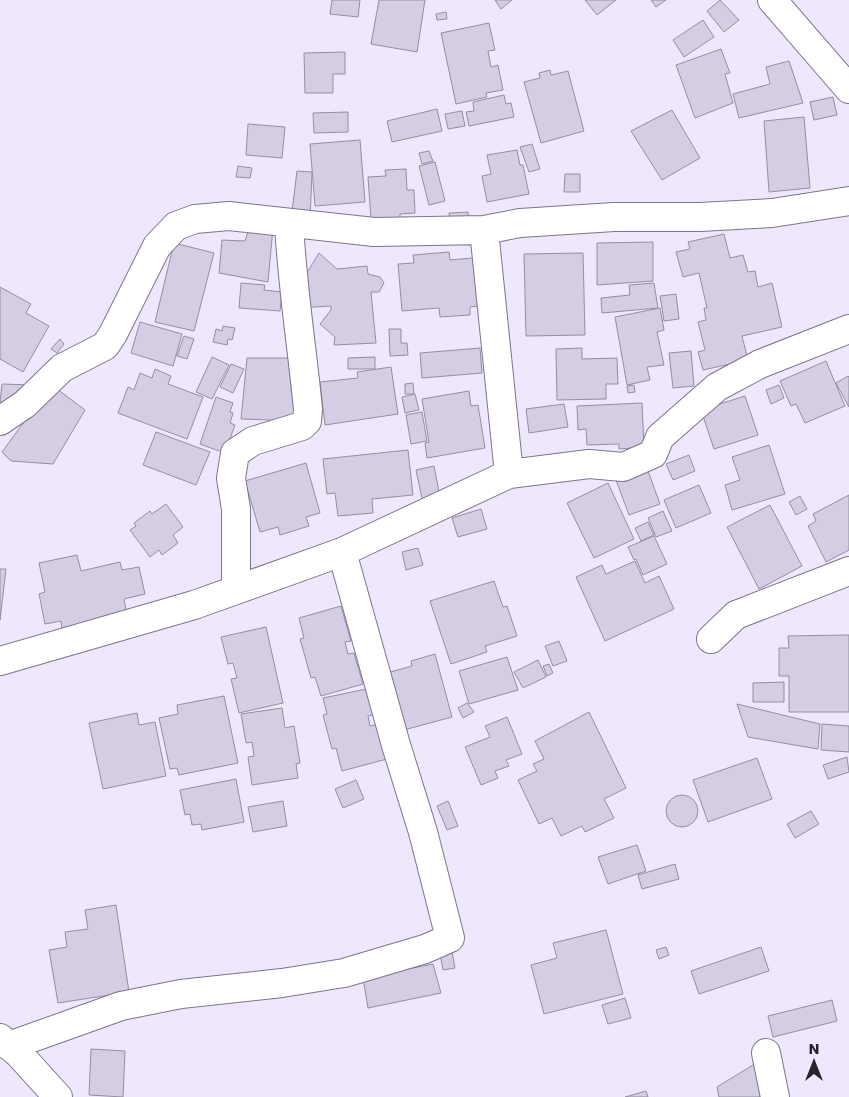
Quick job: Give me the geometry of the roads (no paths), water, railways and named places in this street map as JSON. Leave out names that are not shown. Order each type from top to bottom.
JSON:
[{"type":"street","points":[[772,0],[849,88]]},
{"type":"street","points":[[0,421],[26,404],[62,368],[105,346],[158,246],[176,226],[194,219],[229,216],[374,232],[484,230],[520,223],[614,217],[700,217],[772,213],[849,201]]},
{"type":"street","points":[[236,590],[236,509],[231,478],[235,453],[254,441],[302,426],[307,421],[300,326],[292,282],[289,223]]},
{"type":"street","points":[[484,230],[509,474]]},
{"type":"street","points":[[0,661],[194,605],[342,552],[509,474],[589,464],[623,467],[652,454],[660,437],[724,383],[760,364],[849,329]]},
{"type":"street","points":[[58,1097],[5,1042],[121,1006],[181,994],[282,983],[344,972],[424,949],[450,938],[423,832],[396,745],[342,552]]},
{"type":"street","points":[[711,639],[736,615],[849,571]]},
{"type":"street","points":[[766,1054],[776,1097]]}]
